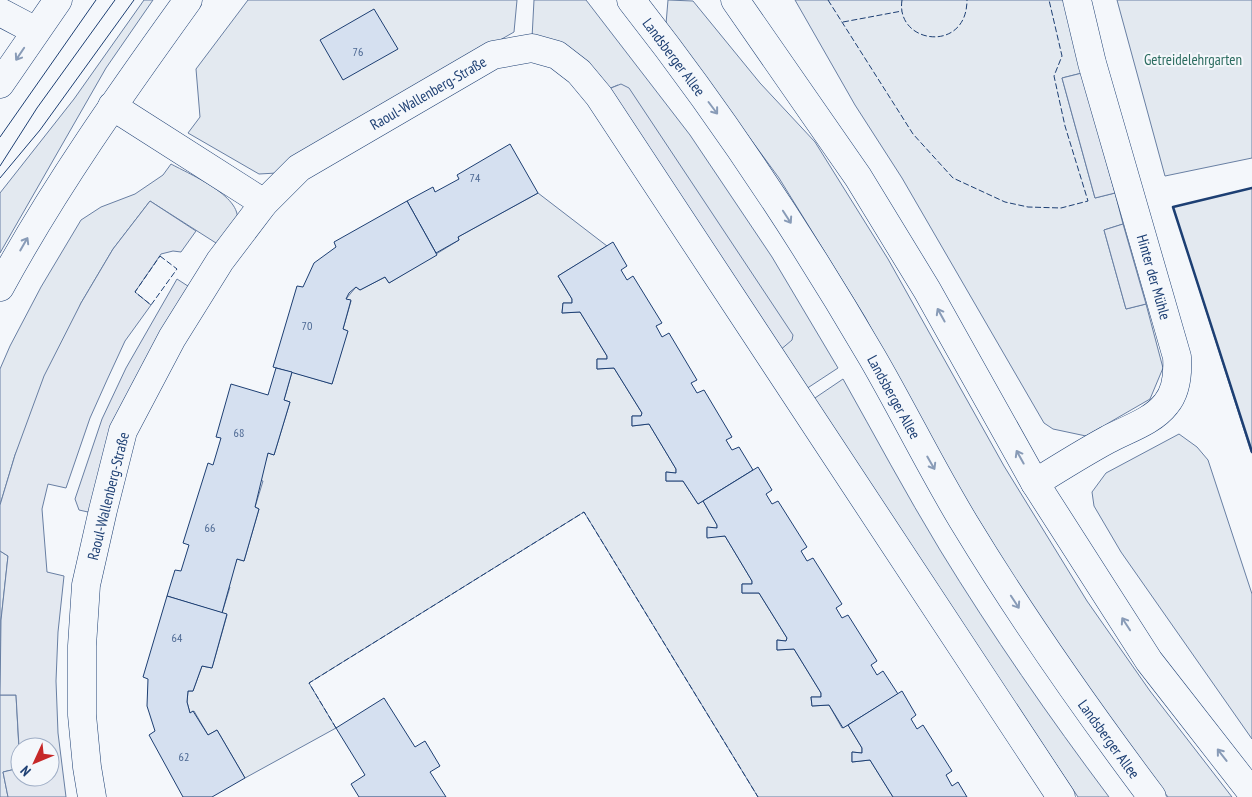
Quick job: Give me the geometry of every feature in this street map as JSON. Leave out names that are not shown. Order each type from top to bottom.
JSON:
[{"type":"street","points":[[0,84],[58,0]]},
{"type":"street","points":[[0,287],[28,236],[112,106],[188,0]]},
{"type":"street","name":"Landsberger Allee","points":[[631,0],[722,121],[765,183],[873,358],[965,524],[1087,710],[1152,797]]},
{"type":"street","points":[[734,0],[858,177],[927,290],[1035,483],[1149,661],[1252,793]]},
{"type":"street","name":"Hinter der Mühle","points":[[1035,483],[1108,439],[1156,414],[1167,403],[1173,392],[1178,372],[1177,357],[1092,63],[1077,0]]},
{"type":"street","points":[[0,12],[36,31]]},
{"type":"street","name":"Raoul-Wallenberg-Straße","points":[[92,797],[82,715],[82,646],[86,585],[123,431],[191,307],[220,261],[264,203],[299,168],[493,56],[532,48],[557,54],[579,72],[599,96],[1061,797]]},
{"type":"street","points":[[112,106],[264,203]]},
{"type":"green space","points":[[144,0],[153,0],[106,68],[0,253],[0,193],[74,99]]},
{"type":"green space","points":[[248,0],[517,0],[514,32],[345,129],[277,173],[259,174],[188,133],[200,117],[196,69]]},
{"type":"green space","points":[[534,0],[586,0],[690,135],[772,257],[838,368],[806,389],[618,85],[606,90],[532,38]]},
{"type":"green space","points":[[668,0],[693,1],[760,83],[815,142],[888,259],[1004,466],[1087,601],[1150,691],[1232,797],[1168,797],[1122,738],[1021,589],[945,465],[865,317],[779,178],[666,24]]},
{"type":"green space","points":[[795,0],[1065,0],[1082,73],[1062,78],[1095,198],[1115,193],[1123,224],[1104,230],[1126,309],[1146,304],[1163,368],[1150,399],[1086,436],[1053,429],[1044,423],[902,178],[855,105]]},
{"type":"green space","name":"Getreidelehrgarten","points":[[1117,0],[1252,0],[1252,158],[1165,176]]},
{"type":"green space","points":[[171,164],[225,196],[233,205],[237,214],[235,226],[223,244],[216,243],[150,201],[113,249],[81,303],[15,455],[0,505],[0,369],[10,346],[41,287],[81,220],[101,207],[135,194],[163,175]]},
{"type":"green space","points":[[1252,188],[1252,451],[1251,452],[1173,207]]},
{"type":"green space","points":[[538,193],[607,246],[558,276],[572,299],[572,303],[563,303],[562,313],[580,312],[607,356],[607,359],[597,359],[597,369],[614,368],[642,413],[641,416],[632,416],[632,426],[649,424],[676,469],[676,473],[666,472],[666,481],[683,481],[698,504],[703,501],[717,525],[717,528],[707,528],[707,537],[725,536],[752,581],[752,584],[742,584],[742,593],[759,593],[787,638],[786,641],[777,640],[777,650],[794,649],[821,693],[821,697],[811,697],[812,706],[829,705],[842,728],[848,725],[862,748],[862,753],[852,752],[852,762],[870,760],[893,797],[758,797],[584,512],[309,683],[336,728],[245,778],[217,730],[208,735],[194,711],[190,713],[187,702],[188,691],[193,691],[202,666],[212,668],[227,615],[222,613],[230,587],[228,586],[237,559],[244,561],[259,509],[255,507],[263,481],[260,480],[268,453],[274,455],[290,402],[284,400],[292,372],[332,384],[347,331],[343,329],[351,301],[346,299],[356,287],[360,290],[385,277],[389,283],[459,240],[458,237]]},
{"type":"green space","points":[[843,379],[915,508],[960,582],[1022,675],[1109,797],[1078,797],[812,400]]},
{"type":"green space","points":[[1179,434],[1197,447],[1208,460],[1252,594],[1252,739],[1121,552],[1094,506],[1092,492],[1106,473]]},
{"type":"green space","points":[[0,551],[8,556],[1,620],[0,690]]},
{"type":"green space","points":[[0,695],[16,695],[18,737],[10,737],[10,770],[3,772],[8,797],[0,797]]},
{"type":"shaded area","points":[[1082,73],[1115,193],[1095,198],[1062,78]]},
{"type":"shaded area","points":[[621,84],[629,88],[793,335],[792,340],[779,351],[606,90]]},
{"type":"shaded area","points":[[150,201],[196,231],[181,252],[173,251],[161,254],[135,292],[151,305],[125,341],[90,418],[66,488],[48,484],[42,509],[47,572],[64,576],[58,632],[56,681],[58,737],[18,737],[16,695],[0,695],[1,620],[8,556],[0,551],[0,505],[15,455],[44,376],[81,303],[113,249]]},
{"type":"shaded area","points":[[1123,224],[1146,304],[1126,309],[1104,230]]},
{"type":"shaded area","points":[[177,279],[194,290],[88,512],[79,510],[75,499],[102,419],[126,368]]},
{"type":"shaded area","points":[[60,749],[66,797],[8,797],[3,772],[10,770],[10,787],[60,787]]},
{"type":"building","points":[[374,9],[398,49],[343,80],[320,40]]},
{"type":"building","points":[[510,144],[538,193],[458,237],[459,240],[436,253],[407,201],[433,187],[435,192],[459,179],[457,175]]},
{"type":"building","points":[[407,201],[437,255],[389,283],[385,277],[360,290],[356,287],[349,293],[346,299],[351,300],[343,329],[348,331],[332,384],[273,367],[297,286],[303,287],[314,263],[336,247],[334,242]]},
{"type":"building","points":[[613,242],[627,266],[621,270],[627,280],[633,276],[662,323],[656,326],[662,337],[669,333],[697,380],[691,383],[697,393],[704,390],[732,437],[726,440],[732,450],[739,447],[753,470],[698,504],[683,481],[666,481],[666,472],[676,473],[676,469],[649,424],[632,426],[632,416],[641,416],[642,413],[614,368],[597,369],[597,359],[607,359],[607,356],[580,312],[562,313],[563,303],[572,303],[572,299],[558,276]]},
{"type":"building","points":[[276,368],[292,372],[284,400],[290,402],[274,455],[268,453],[255,507],[259,509],[244,561],[237,559],[222,613],[167,596],[175,570],[181,571],[189,545],[183,543],[208,463],[213,465],[221,438],[216,437],[231,384],[268,395]]},
{"type":"building","points":[[758,467],[772,490],[766,494],[772,504],[778,501],[807,547],[801,551],[807,561],[813,558],[842,604],[836,608],[842,618],[848,615],[877,661],[871,665],[877,675],[883,671],[898,694],[843,728],[829,705],[812,706],[811,697],[821,697],[821,693],[794,649],[777,650],[777,640],[786,641],[787,638],[759,593],[742,593],[742,584],[752,584],[752,581],[725,536],[707,538],[707,527],[717,528],[717,525],[703,501]]},
{"type":"building","points":[[167,596],[227,614],[212,668],[202,666],[193,691],[188,691],[187,702],[190,713],[193,711],[208,735],[217,730],[245,778],[212,797],[183,797],[149,735],[155,731],[147,706],[148,679],[143,677]]},
{"type":"building","points":[[902,691],[916,715],[911,719],[917,729],[923,725],[952,771],[946,775],[952,786],[958,782],[967,797],[893,797],[870,760],[852,762],[852,752],[862,753],[862,748],[848,725]]},
{"type":"building","points":[[384,698],[415,747],[425,741],[440,766],[430,772],[446,797],[359,797],[351,784],[365,775],[336,728]]},
{"type":"tram line","points":[[0,137],[96,0]]},
{"type":"tram line","points":[[0,166],[37,108],[115,0]]},
{"type":"tram line","points":[[0,178],[40,130],[134,0]]},
{"type":"fence","points":[[828,0],[913,134],[953,178],[1005,202],[1028,207],[1061,208],[1088,201],[1065,126],[1054,76],[1062,56],[1049,0]]},
{"type":"fence","points":[[902,0],[903,15],[909,26],[919,34],[932,37],[945,35],[956,29],[964,17],[967,0]]},
{"type":"fence","points":[[843,22],[902,11]]},
{"type":"fence","points":[[160,256],[177,269],[151,305],[135,292],[160,256]]},
{"type":"fence","points":[[336,728],[309,683],[584,512],[758,797]]},
{"type":"wall","points":[[1252,188],[1173,207],[1252,452]]}]
